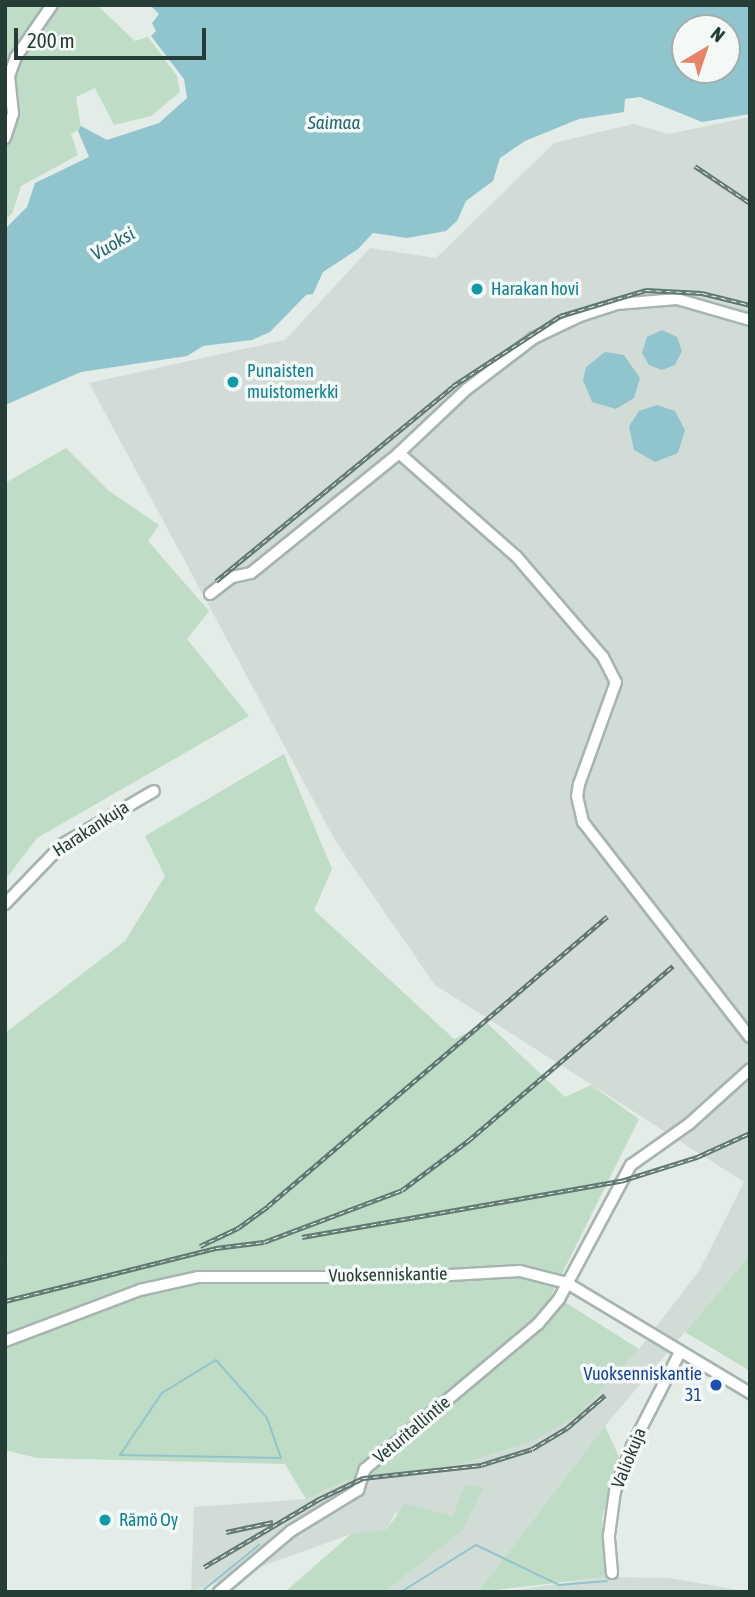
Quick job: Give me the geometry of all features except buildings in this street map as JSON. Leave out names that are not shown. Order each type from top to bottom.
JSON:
[{"type":"street","points":[[5,138],[13,114],[9,76],[16,57],[52,5]]},
{"type":"street","points":[[210,594],[232,577],[251,573],[399,453],[467,389],[534,338],[580,316],[617,304],[677,299],[750,320]]},
{"type":"street","points":[[399,453],[516,556],[603,657],[616,682],[579,784],[577,796],[583,822],[750,1037]]},
{"type":"street","name":"Harakankuja","points":[[5,904],[63,844],[154,791]]},
{"type":"street","name":"Veturitallintie","points":[[219,1592],[318,1512],[358,1490],[365,1469],[528,1334],[567,1283],[632,1165],[689,1124],[750,1069]]},
{"type":"street","name":"Vuoksenniskantie","points":[[5,1341],[140,1290],[198,1278],[415,1277],[520,1270],[567,1283],[750,1393]]},
{"type":"street","name":"Valiokuja","points":[[612,1573],[609,1535],[615,1491],[680,1352]]},
{"type":"shaded area","points":[[750,117],[750,1255],[605,1426],[478,1592],[384,1592],[461,1531],[483,1487],[453,1517],[395,1513],[387,1529],[351,1534],[191,1592],[194,1507],[306,1499],[347,1480],[380,1472],[462,1464],[535,1440],[579,1413],[639,1349],[699,1271],[744,1182],[435,985],[336,842],[89,383],[285,340],[370,248],[436,258],[554,143],[633,124],[669,134]]},
{"type":"shaded area","points":[[607,1577],[670,1578],[750,1592],[500,1592]]},
{"type":"green space","points":[[5,5],[97,5],[135,41],[148,37],[177,76],[180,92],[151,116],[114,125],[95,88],[76,97],[81,128],[71,134],[78,155],[21,186],[12,214],[5,219]]},
{"type":"green space","points":[[66,448],[109,491],[159,525],[148,541],[209,611],[187,639],[249,716],[37,838],[5,880],[5,483]]},
{"type":"green space","points":[[284,754],[332,869],[314,910],[454,1039],[487,1023],[565,1097],[591,1085],[639,1119],[552,1294],[639,1349],[579,1414],[535,1440],[462,1464],[347,1480],[306,1499],[285,1464],[37,1458],[5,1450],[5,1261],[9,1259],[5,1256],[5,1033],[125,941],[165,876],[145,836]]},
{"type":"green space","points":[[750,1255],[750,1371],[685,1332]]},
{"type":"green space","points":[[605,1426],[619,1457],[602,1518],[607,1577],[478,1592]]},
{"type":"green space","points":[[465,1485],[484,1487],[462,1531],[384,1592],[285,1592],[351,1534],[387,1529],[405,1504],[453,1516]]},
{"type":"water","name":"Saimaa","points":[[150,5],[750,5],[750,114],[702,122],[640,97],[625,99],[624,112],[579,119],[525,141],[500,158],[493,181],[466,201],[457,221],[446,231],[407,238],[373,233],[358,249],[323,272],[313,294],[306,295],[270,332],[252,340],[203,346],[187,356],[81,372],[5,405],[5,229],[27,207],[35,183],[89,157],[78,131],[81,126],[107,140],[159,123],[187,98],[184,79],[151,36],[156,31],[152,23],[159,14]]},
{"type":"water","points":[[662,330],[677,337],[682,351],[675,365],[662,370],[649,365],[642,353],[647,337]]},
{"type":"water","points":[[605,352],[624,355],[640,378],[634,398],[616,409],[592,402],[583,380],[586,367]]},
{"type":"water","points":[[657,405],[675,411],[685,430],[678,453],[655,462],[634,450],[629,426],[639,411]]},
{"type":"waterway","points":[[216,1360],[267,1418],[281,1458],[120,1455],[162,1393],[216,1360]]},
{"type":"waterway","points":[[201,1592],[259,1545]]},
{"type":"waterway","points":[[401,1592],[476,1545],[559,1585],[607,1581]]},
{"type":"railway","points":[[695,166],[750,203]]},
{"type":"railway","points":[[216,581],[453,386],[560,316],[646,290],[702,293],[750,305]]},
{"type":"railway","points":[[200,1246],[238,1228],[268,1206],[607,916]]},
{"type":"railway","points":[[5,1301],[216,1248],[264,1242],[402,1190],[469,1140],[673,966]]},
{"type":"railway","points":[[302,1237],[621,1181],[697,1157],[750,1133]]},
{"type":"railway","points":[[204,1567],[319,1499],[363,1478],[481,1465],[532,1449],[567,1428],[605,1395]]},
{"type":"railway","points":[[226,1532],[273,1522]]},
{"type":"place","name":"Harakan hovi","points":[[477,289]]},
{"type":"place","name":"Punaisten muistomerkki","points":[[233,382]]},
{"type":"place","name":"Vuoksenniskantie 31","points":[[716,1385]]},
{"type":"place","name":"Rämö Oy","points":[[105,1520]]},
{"type":"water label","name":"Vuoksi","points":[[113,244]]}]
